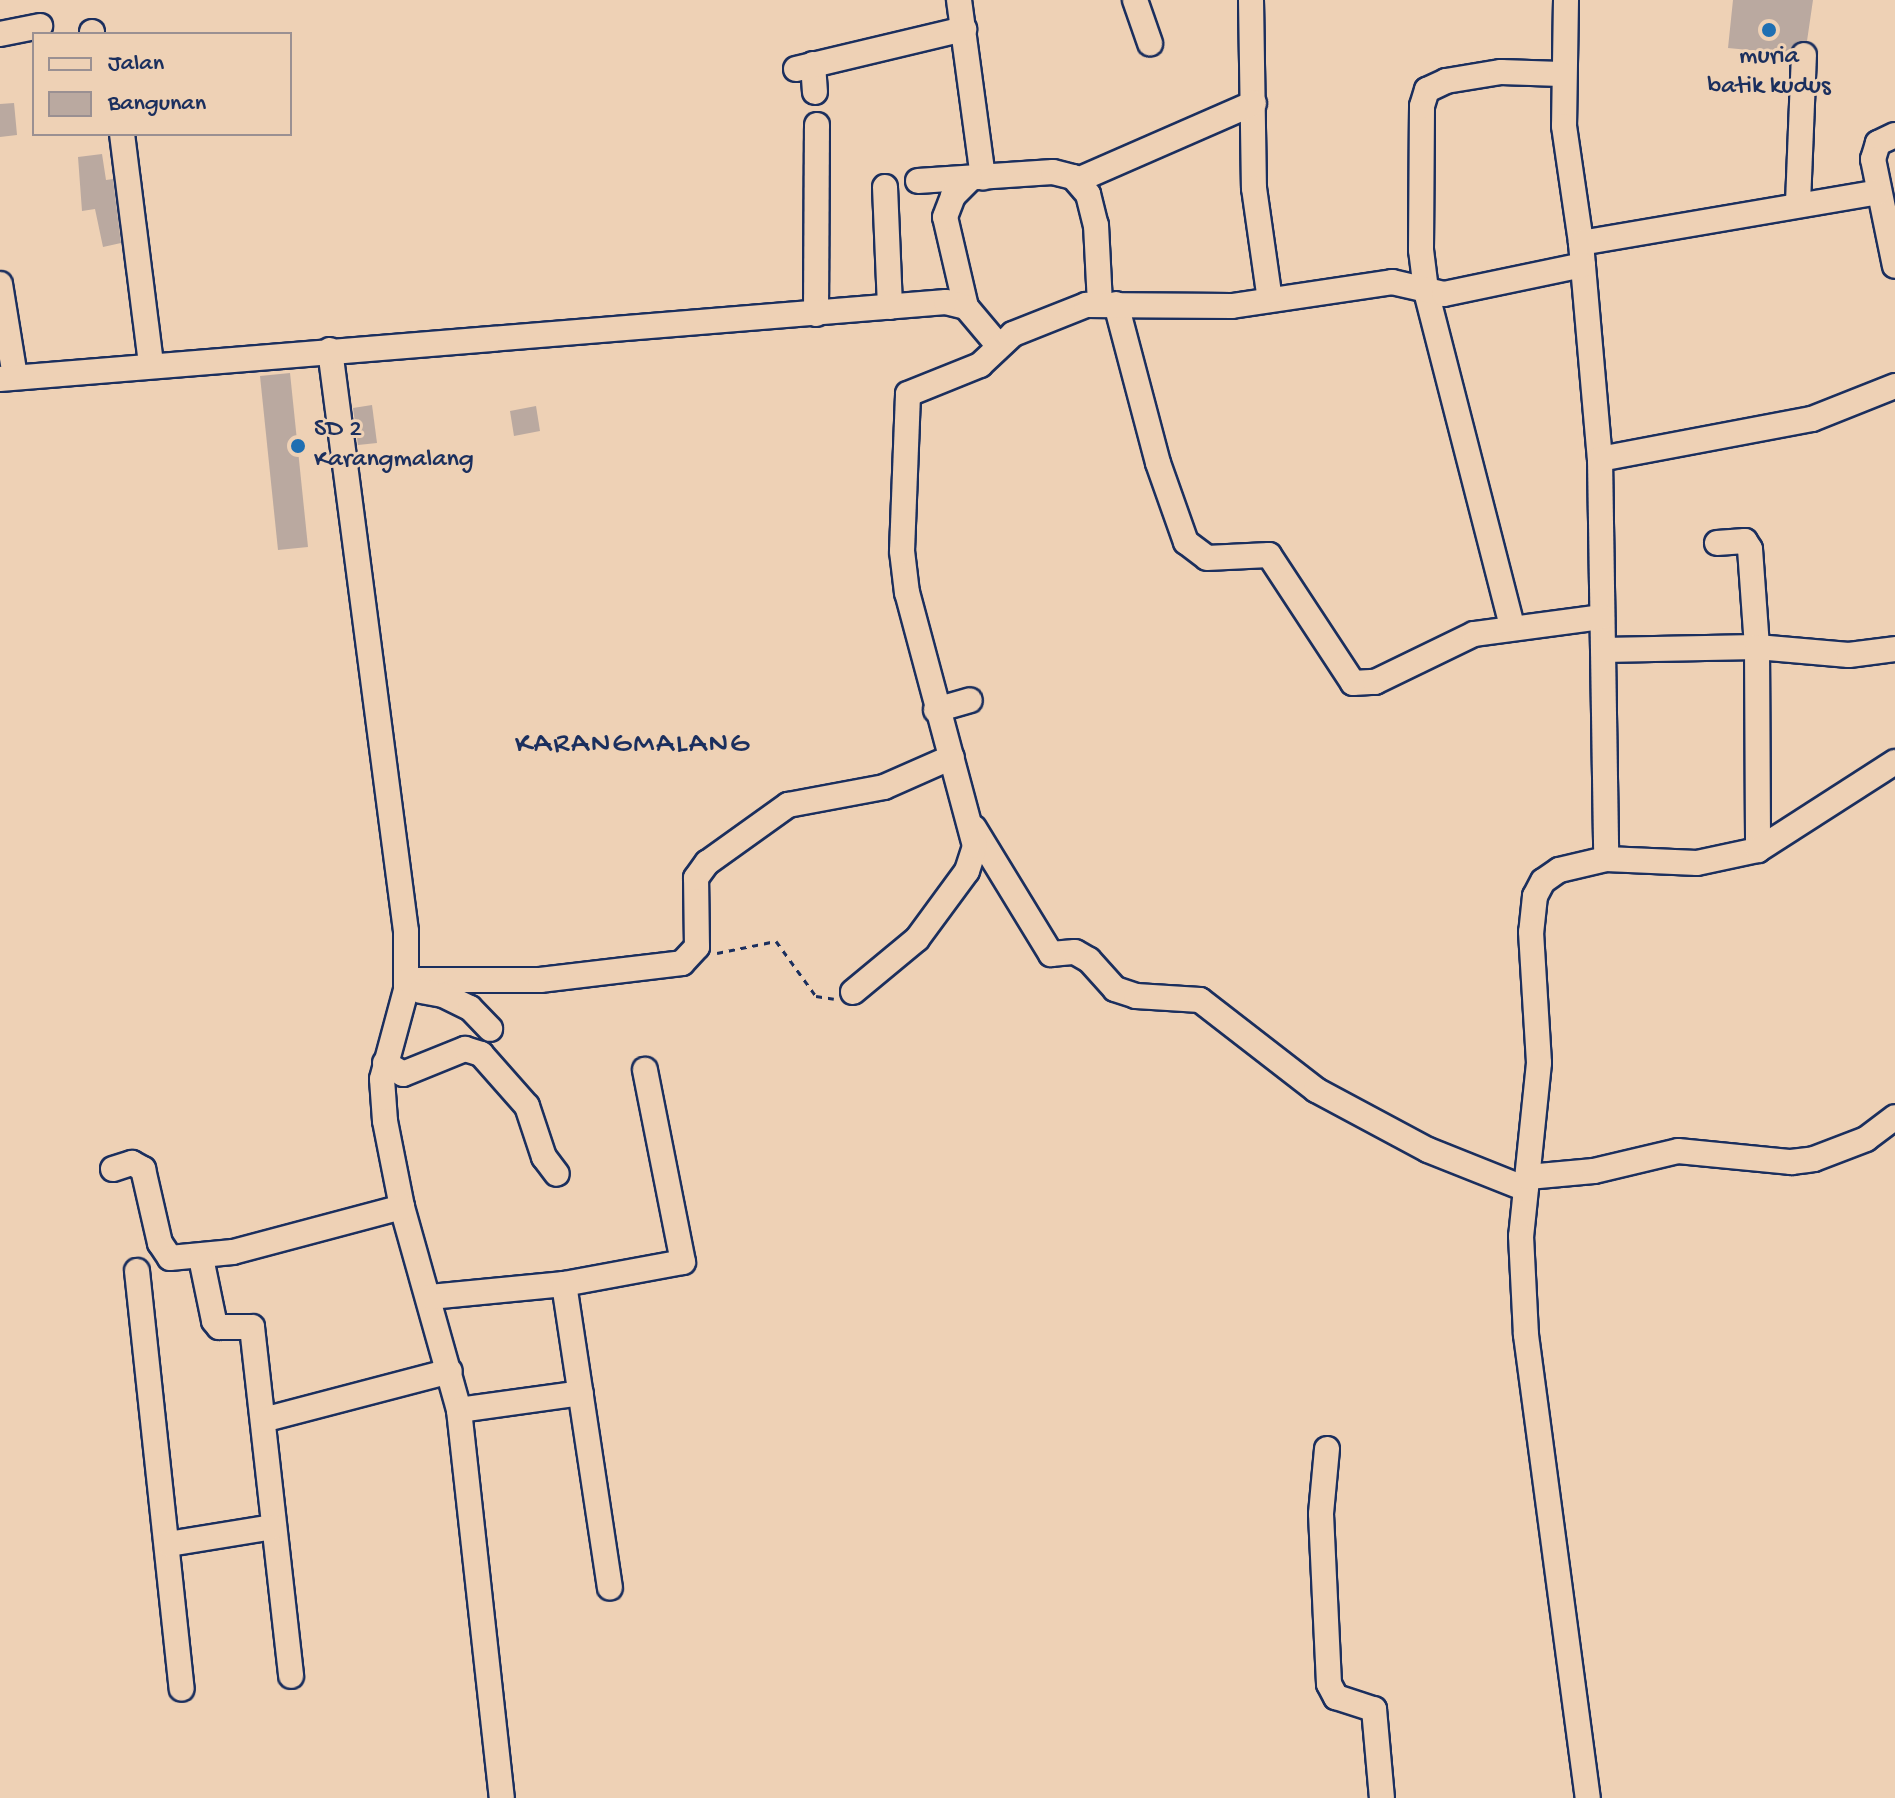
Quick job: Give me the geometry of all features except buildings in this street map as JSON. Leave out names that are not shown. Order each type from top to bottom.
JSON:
[{"type":"street","points":[[959,0],[976,178]]},
{"type":"street","points":[[1135,0],[1150,43]]},
{"type":"street","points":[[1251,0],[1254,188],[1270,300]]},
{"type":"street","points":[[1566,0],[1561,74],[1582,254],[1600,459],[1606,859]]},
{"type":"street","points":[[0,34],[40,26]]},
{"type":"street","points":[[815,92],[804,66],[964,29]]},
{"type":"street","points":[[1798,203],[1804,55]]},
{"type":"street","points":[[1512,626],[1426,290],[1420,167],[1425,94],[1446,81],[1478,75],[1561,74]]},
{"type":"street","points":[[1078,180],[1254,103]]},
{"type":"street","points":[[816,314],[817,125]]},
{"type":"street","points":[[1895,135],[1875,147],[1878,192],[1895,266]]},
{"type":"street","points":[[122,136],[151,365]]},
{"type":"street","points":[[918,181],[1053,172],[1078,180],[1088,194],[1096,225],[1108,304],[1161,476],[1186,542],[1207,558],[1269,555],[1353,683],[1370,684],[1461,638],[1512,626],[1602,617]]},
{"type":"street","points":[[976,178],[953,196],[945,217],[966,307],[998,345]]},
{"type":"street","points":[[885,187],[890,307]]},
{"type":"street","points":[[853,992],[917,939],[956,889],[973,858],[971,823],[936,710],[904,572],[905,398],[914,390],[980,365],[998,345],[1045,319],[1108,304],[1188,309],[1392,282],[1451,293],[1582,254],[1798,203],[1878,192]]},
{"type":"street","points":[[0,284],[7,378],[330,350],[444,346],[952,302],[966,307]]},
{"type":"street","points":[[330,350],[396,827],[407,985],[385,1059],[385,1121],[402,1207],[430,1297],[459,1410],[502,1798]]},
{"type":"street","points":[[1600,459],[1812,419],[1895,386]]},
{"type":"street","points":[[1717,543],[1745,541],[1750,546],[1757,647],[1758,850]]},
{"type":"street","points":[[1603,650],[1757,647],[1849,655],[1895,649]]},
{"type":"street","points":[[936,710],[970,700]]},
{"type":"street","points":[[407,985],[535,980],[682,963],[695,951],[700,935],[696,878],[707,863],[788,805],[884,787],[952,757]]},
{"type":"street","points":[[1588,1798],[1526,1335],[1521,1236],[1539,1063],[1531,932],[1535,896],[1543,881],[1559,870],[1606,859],[1697,863],[1758,850],[1895,762]]},
{"type":"street","points":[[971,823],[1047,950],[1055,955],[1072,951],[1089,960],[1115,989],[1136,996],[1200,1000],[1316,1090],[1428,1150],[1527,1183],[1678,1151],[1791,1162],[1814,1159],[1866,1139],[1895,1117]]},
{"type":"street","points":[[443,995],[507,996],[535,980]]},
{"type":"street","points":[[407,985],[443,995],[481,1016],[490,1029]]},
{"type":"street","points":[[385,1059],[403,1074],[465,1049],[481,1054],[527,1106],[544,1157],[557,1174]]},
{"type":"street","points":[[430,1297],[564,1284],[683,1262],[645,1070]]},
{"type":"street","points":[[113,1169],[132,1163],[143,1169],[165,1254],[201,1258],[402,1207]]},
{"type":"street","points":[[201,1258],[214,1321],[219,1327],[252,1327],[291,1676]]},
{"type":"street","points":[[137,1271],[159,1498],[169,1544],[182,1689]]},
{"type":"street","points":[[564,1284],[610,1588]]},
{"type":"street","points":[[263,1420],[450,1371]]},
{"type":"street","points":[[459,1410],[581,1393]]},
{"type":"street","points":[[1327,1449],[1321,1514],[1329,1684],[1336,1697],[1374,1709],[1382,1798]]},
{"type":"street","points":[[169,1544],[273,1527]]},
{"type":"path","points":[[695,951],[737,952],[776,941],[819,999],[853,992]]},
{"type":"place","name":"muria batik kudus","points":[[1769,30]]},
{"type":"place","name":"SD 2 Karangmalang","points":[[298,446]]},
{"type":"district","name":"KARANGMALANG","points":[[633,746]]}]
